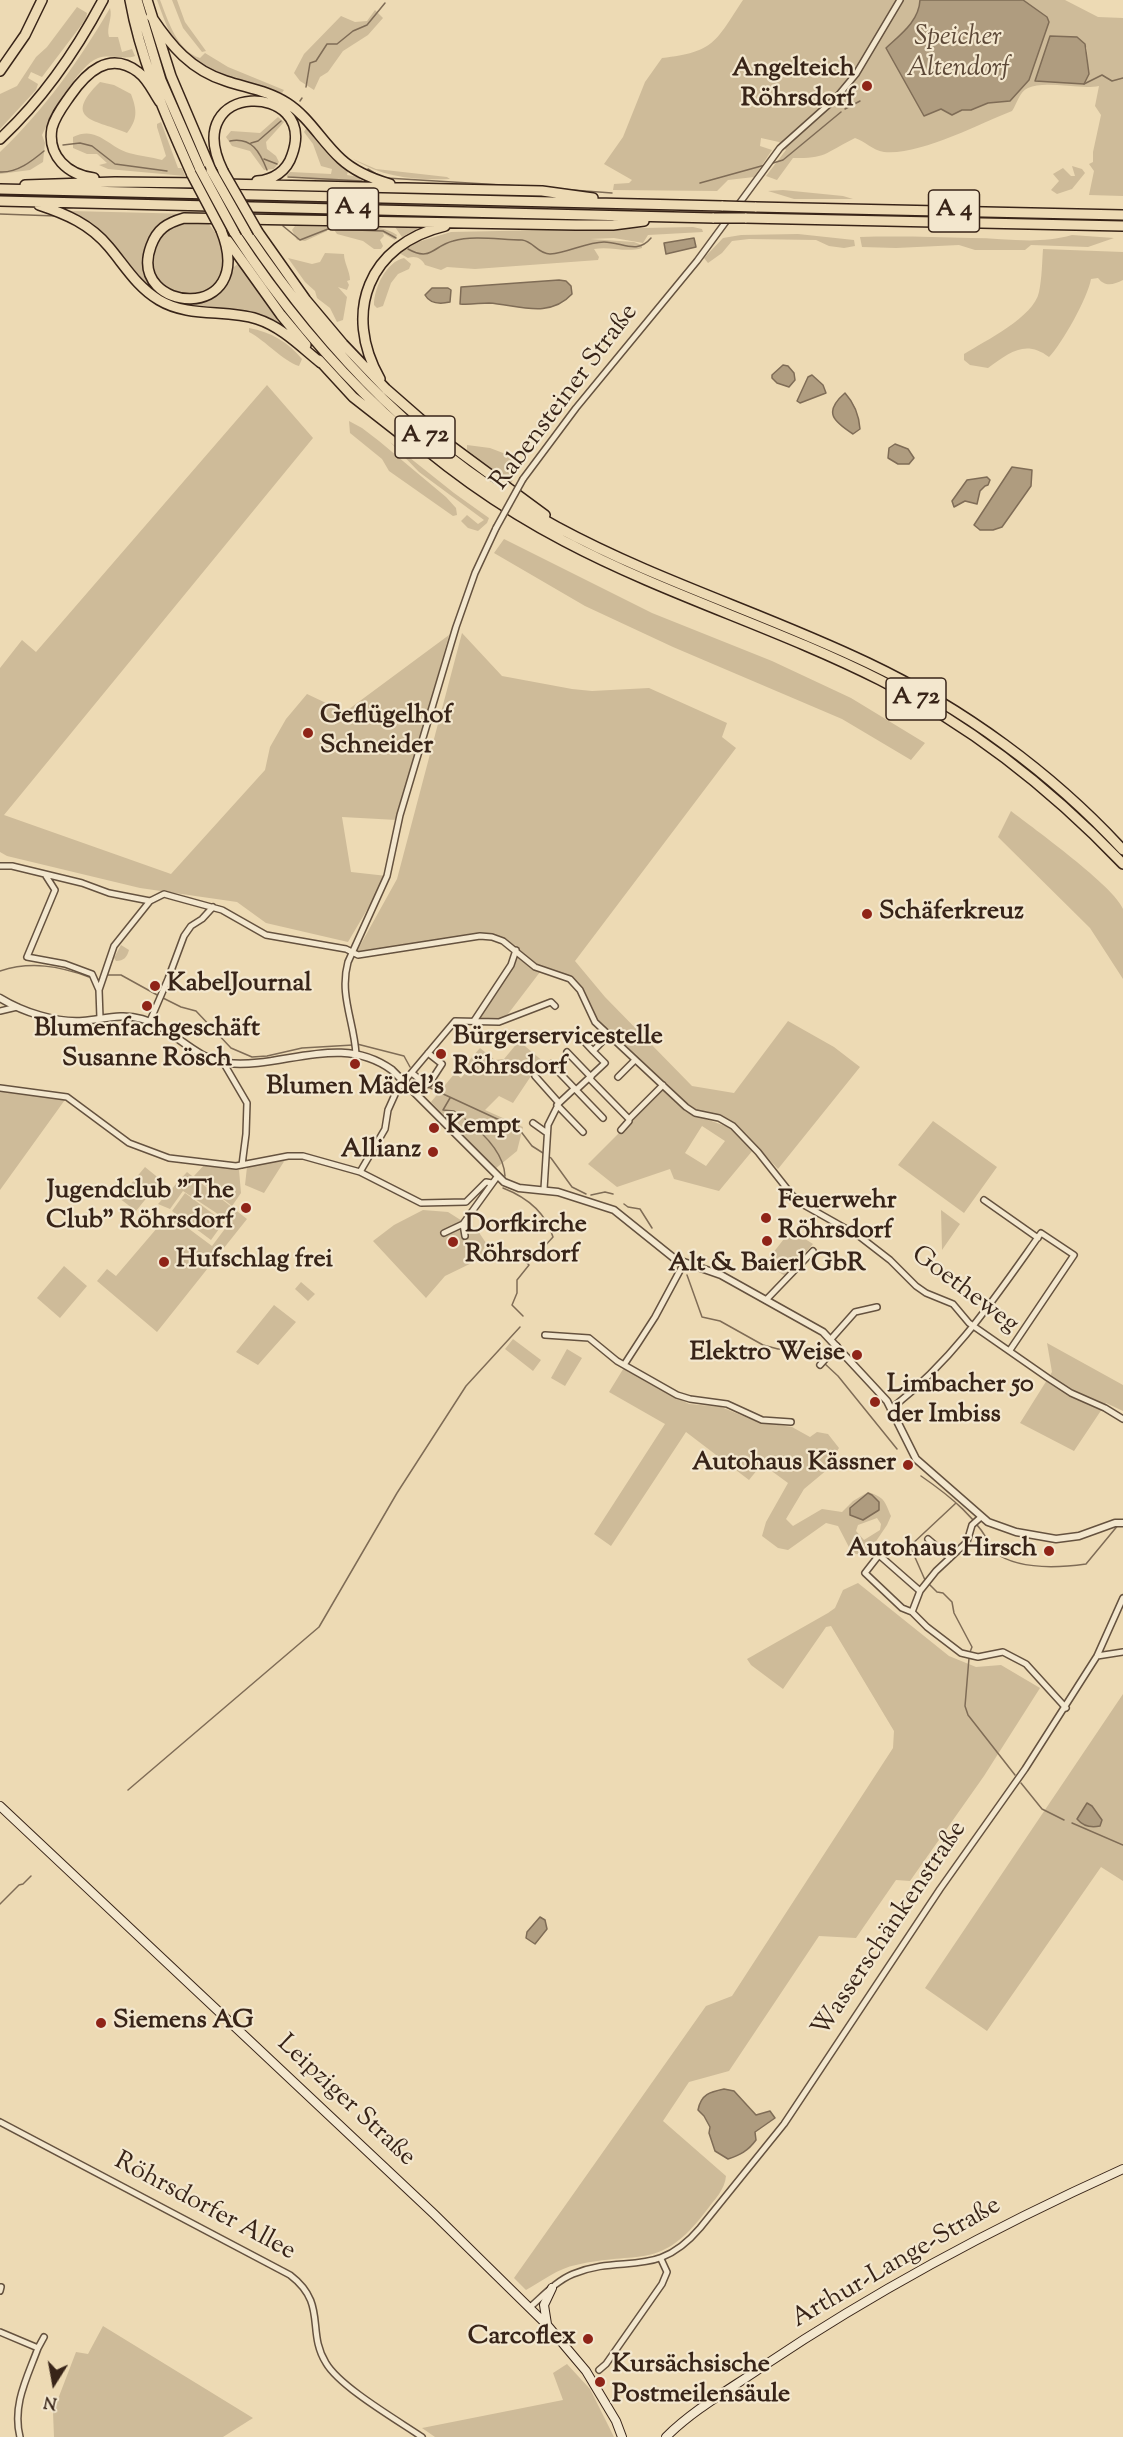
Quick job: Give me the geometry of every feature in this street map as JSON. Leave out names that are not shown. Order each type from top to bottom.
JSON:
[{"type":"highway","points":[[0,71],[25,35],[42,0]]},
{"type":"highway","points":[[0,139],[37,101],[62,69],[103,0]]},
{"type":"highway","points":[[130,0],[141,48],[160,102]]},
{"type":"highway","name":"A 72","points":[[137,0],[161,80],[196,172],[234,232],[270,285],[324,351],[366,397],[422,447],[495,501],[563,541],[648,581],[830,656],[917,700],[958,724],[1025,773],[1076,817],[1123,864]]},
{"type":"highway","name":"A 72","points":[[147,0],[180,102],[211,170],[246,232],[314,326],[372,388],[424,436],[503,495],[556,526],[619,558],[869,663],[963,716],[1031,765],[1123,850]]},
{"type":"highway","points":[[151,16],[168,40],[191,64],[207,74],[263,91],[288,103],[349,166],[401,187]]},
{"type":"highway","points":[[115,182],[78,174],[62,164],[52,145],[52,127],[56,117],[82,78],[93,69],[104,65],[128,66],[139,72],[160,102],[196,172],[221,230],[229,261],[227,273],[217,288],[193,300],[175,297],[160,288],[150,274],[148,254],[158,231],[170,222],[184,218],[459,223],[613,225],[676,217]]},
{"type":"highway","points":[[232,184],[261,181],[279,174],[291,158],[295,146],[295,131],[286,114],[274,104],[260,100],[247,100],[228,110],[220,118],[214,133],[214,142],[223,171],[258,232],[306,300],[342,344],[386,389],[431,429],[540,510],[556,526]]},
{"type":"highway","points":[[0,188],[67,182],[401,187],[542,191],[625,204]]},
{"type":"highway","name":"A 4","points":[[0,188],[1123,214]]},
{"type":"highway","name":"A 4","points":[[0,201],[1123,226]]},
{"type":"highway","points":[[31,202],[73,218],[96,233],[136,282],[160,301],[188,311],[258,319],[282,332],[321,363]]},
{"type":"highway","points":[[386,389],[370,361],[363,334],[363,304],[367,290],[374,275],[395,248],[419,234],[459,223]]},
{"type":"highway","points":[[221,230],[281,315],[321,363],[370,412],[422,447]]},
{"type":"main road","name":"Leipziger Straße","points":[[0,1806],[434,2214],[548,2326],[582,2365],[628,2437]]},
{"type":"main road","name":"Arthur-Lange-Straße","points":[[660,2437],[668,2434],[786,2351],[888,2289],[1007,2224],[1123,2169]]},
{"type":"main road","points":[[548,2326],[544,2305],[552,2288]]},
{"type":"main road","name":"Leipziger Straße","points":[[616,2421],[622,2437]]},
{"type":"street","name":"Rabensteiner Straße","points":[[355,1048],[343,984],[348,962],[387,876],[400,815],[446,658],[467,595],[495,528],[524,479],[576,408],[697,261],[780,148],[836,98],[856,74],[900,0]]},
{"type":"street","name":"Goetheweg","points":[[0,866],[12,866],[82,883],[109,893],[150,901],[164,894],[222,910],[266,935],[366,955],[485,936],[503,942],[535,967],[576,983],[595,1022],[695,1113],[719,1118],[733,1126],[758,1152],[792,1195],[804,1205],[830,1217],[860,1236],[890,1260],[916,1286],[926,1293],[953,1304],[969,1323],[1071,1393],[1123,1419]]},
{"type":"street","points":[[46,875],[55,890]]},
{"type":"street","points":[[69,881],[55,890],[27,957],[65,964],[94,977],[99,990],[100,1018]]},
{"type":"street","points":[[99,990],[114,946],[150,901]]},
{"type":"street","points":[[150,1021],[183,936],[213,907]]},
{"type":"street","points":[[474,1021],[511,965],[516,950]]},
{"type":"street","points":[[0,998],[17,1007],[67,1020],[84,1021],[127,1016],[150,1021],[198,1053],[223,1062],[248,1064],[355,1048],[381,1062],[404,1082],[497,1177],[519,1188],[544,1189],[583,1198],[614,1210],[666,1253],[684,1263],[721,1275],[817,1328],[831,1339],[892,1408],[916,1459],[977,1521],[1016,1532],[1056,1539],[1079,1536],[1115,1523],[1123,1523]]},
{"type":"street","points":[[360,1172],[385,1129],[388,1110],[397,1090],[455,1021],[499,1022],[551,1002],[555,1006]]},
{"type":"street","points":[[0,1011],[17,1007]]},
{"type":"street","points":[[593,1051],[609,1035]]},
{"type":"street","points":[[544,1189],[547,1133],[558,1104],[605,1063],[580,1036]]},
{"type":"street","points":[[567,1052],[629,1119]]},
{"type":"street","points":[[412,1073],[429,1084],[442,1064],[428,1053]]},
{"type":"street","points":[[618,1077],[635,1060]]},
{"type":"street","points":[[223,1062],[247,1103],[248,1118],[242,1165]]},
{"type":"street","points":[[550,1064],[603,1118]]},
{"type":"street","points":[[535,1076],[583,1132]]},
{"type":"street","points":[[621,1130],[663,1085]]},
{"type":"street","points":[[0,1088],[67,1097],[129,1143],[169,1158],[208,1164],[242,1165],[288,1156],[303,1156],[360,1172],[415,1201],[428,1204],[466,1202],[486,1182],[492,1183]]},
{"type":"street","points":[[533,1123],[547,1133]]},
{"type":"street","points":[[444,1233],[463,1224],[497,1177]]},
{"type":"street","points":[[984,1200],[1038,1238]]},
{"type":"street","points":[[463,1224],[465,1236]]},
{"type":"street","points":[[892,1408],[917,1388],[975,1326],[1041,1233],[1074,1256],[1010,1350]]},
{"type":"street","points":[[766,1300],[813,1251]]},
{"type":"street","points":[[624,1365],[655,1317],[684,1263]]},
{"type":"street","points":[[831,1339],[855,1312],[877,1307]]},
{"type":"street","points":[[545,1335],[589,1338],[624,1365],[677,1395],[727,1404],[762,1420],[791,1422]]},
{"type":"street","points":[[823,1362],[837,1346]]},
{"type":"street","points":[[912,1612],[920,1591],[967,1542],[977,1521]]},
{"type":"street","points":[[928,1539],[950,1558]]},
{"type":"street","points":[[920,1591],[879,1555],[865,1573],[902,1608],[912,1612],[927,1627],[961,1653],[978,1658],[1003,1652],[1026,1664],[1066,1708]]},
{"type":"street","name":"Wasserschänkenstraße","points":[[529,2308],[573,2274],[591,2269],[644,2264],[661,2259],[687,2244],[784,2124],[940,1889],[1066,1708],[1097,1656],[1123,1598]]},
{"type":"street","points":[[1097,1656],[1123,1652]]},
{"type":"street","name":"Röhrsdorfer Allee","points":[[0,2122],[290,2275],[303,2286],[311,2298],[316,2314],[318,2344],[329,2369],[342,2382],[422,2437]]},
{"type":"street","points":[[598,2370],[606,2364],[662,2284],[667,2272],[661,2259]]},
{"type":"street","points":[[0,2332],[39,2348]]},
{"type":"street","points":[[20,2437],[16,2423],[19,2397],[44,2337]]},
{"type":"shaded area","points":[[157,0],[160,0],[174,34],[185,49],[200,58],[205,53],[228,67],[284,90],[282,93],[211,71],[187,56],[171,35]]},
{"type":"shaded area","points":[[172,0],[177,0],[185,22],[206,51],[202,52],[183,28]]},
{"type":"shaded area","points":[[743,0],[1065,0],[1098,17],[1123,18],[1123,196],[1089,195],[1094,171],[1089,164],[1093,162],[1101,115],[1095,106],[1099,86],[1053,85],[1028,88],[1020,95],[1012,111],[948,138],[914,149],[884,152],[855,138],[820,156],[793,158],[777,180],[766,176],[786,150],[779,142],[761,138],[760,146],[772,150],[754,177],[728,180],[717,191],[613,190],[614,184],[629,183],[632,180],[604,164],[623,137],[645,82],[662,58],[693,52],[712,42]],"holes":[[[1077,37],[1087,48],[1088,76],[1083,84],[1058,80]]]},
{"type":"shaded area","points":[[77,7],[87,13],[86,19],[42,77],[31,72],[28,78],[38,84],[36,90],[0,129],[0,94],[17,86],[36,57],[47,47]]},
{"type":"shaded area","points":[[110,8],[109,37],[118,37],[122,52],[132,49],[135,56],[103,57],[90,63],[66,92],[42,135],[45,143],[43,162],[30,170],[0,174],[0,152],[32,119],[60,84]]},
{"type":"shaded area","points":[[375,10],[383,18],[368,35],[343,51],[328,72],[320,77],[314,90],[300,81],[294,73],[304,54],[341,16],[355,22],[367,21]]},
{"type":"shaded area","points":[[100,82],[114,85],[131,94],[135,114],[127,133],[95,121],[83,112],[83,105],[88,95]]},
{"type":"shaded area","points":[[278,117],[284,122],[266,142],[267,149],[276,156],[279,162],[274,169],[264,170],[250,151],[232,146],[226,137],[231,131],[260,133]]},
{"type":"shaded area","points":[[161,122],[178,168],[182,168],[185,176],[108,169],[99,165],[107,163],[97,154],[87,154],[73,148],[73,137],[89,134],[96,135],[129,153],[162,160],[166,156],[157,127],[157,124]]},
{"type":"shaded area","points":[[307,127],[348,171],[347,175],[359,177],[361,181],[330,182],[286,176],[290,172],[331,174],[332,169],[321,166],[313,144],[304,132]]},
{"type":"shaded area","points":[[353,159],[376,169],[450,179],[424,179],[388,174],[376,170]]},
{"type":"shaded area","points":[[1072,166],[1082,169],[1085,173],[1072,189],[1057,194],[1051,190],[1059,181],[1053,174],[1063,168],[1071,176],[1075,176]]},
{"type":"shaded area","points":[[783,190],[853,199],[794,199],[768,191]]},
{"type":"shaded area","points":[[71,211],[193,214],[164,221],[149,236],[145,251],[146,266],[151,280],[161,292],[173,300],[188,303],[209,297],[238,264],[284,327],[265,317],[188,306],[161,296],[138,278],[112,243],[97,228]]},
{"type":"shaded area","points":[[194,220],[208,223],[216,234],[224,253],[224,266],[218,281],[205,292],[197,295],[180,295],[172,293],[158,282],[152,266],[152,257],[157,240],[162,233],[177,224]]},
{"type":"shaded area","points":[[400,225],[422,226],[402,237],[395,227]]},
{"type":"shaded area","points":[[295,226],[327,227],[327,231],[305,241],[297,240],[292,230]]},
{"type":"shaded area","points":[[332,227],[374,227],[397,235],[395,240],[383,233],[384,236],[380,240],[383,246],[381,249],[374,249],[363,241],[337,234]]},
{"type":"shaded area","points":[[693,227],[702,229],[703,232],[648,235],[643,243],[614,238],[590,239],[634,242],[642,245],[642,248],[624,250],[594,249],[599,257],[598,260],[475,269],[447,267],[441,270],[425,265],[418,258],[408,258],[399,253],[411,244],[451,232]]},
{"type":"shaded area","points":[[798,234],[854,240],[855,246],[844,248],[829,246],[816,240],[749,239],[732,241],[722,253],[708,263],[704,258],[723,238],[741,235]]},
{"type":"shaded area","points":[[1072,235],[1114,238],[1088,247],[1031,245],[1025,250],[975,250],[959,245],[862,247],[860,237],[1046,240]]},
{"type":"shaded area","points":[[1043,249],[1123,252],[1123,280],[1109,284],[1103,283],[1098,278],[1091,279],[1074,320],[1049,357],[1032,349],[1025,349],[1010,353],[988,368],[970,365],[964,360],[964,354],[1008,328],[1035,301],[1040,287]]},
{"type":"shaded area","points":[[325,253],[344,254],[350,277],[347,281],[349,285],[347,290],[338,287],[347,297],[343,320],[337,322],[330,308],[317,298],[315,291],[305,282],[288,258],[312,264],[320,262]]},
{"type":"shaded area","points":[[404,258],[411,264],[409,269],[398,274],[391,283],[383,306],[377,308],[374,305],[376,291],[382,277],[392,265]]},
{"type":"shaded area","points":[[249,328],[265,332],[285,343],[302,359],[299,366],[249,332]]},
{"type":"shaded area","points":[[267,385],[313,438],[4,815],[171,874],[265,770],[270,747],[286,719],[307,694],[345,712],[449,635],[397,820],[342,817],[351,872],[387,876],[348,942],[266,923],[237,902],[140,888],[7,856],[0,852],[0,668],[22,640],[36,652]]},
{"type":"shaded area","points":[[349,421],[379,441],[446,497],[456,508],[457,515],[453,516],[389,471],[382,459],[350,433]]},
{"type":"shaded area","points":[[390,442],[489,518],[487,523],[478,531],[468,528],[461,521],[467,515],[478,524],[484,520],[419,472]]},
{"type":"shaded area","points":[[467,445],[490,448],[524,461],[511,483],[467,450]]},
{"type":"shaded area","points":[[504,539],[652,613],[772,661],[851,698],[925,743],[911,760],[842,719],[673,647],[585,606],[494,553]]},
{"type":"shaded area","points":[[462,633],[502,676],[592,691],[649,688],[727,723],[722,737],[736,748],[575,961],[605,997],[692,1086],[734,1093],[788,1021],[834,1047],[860,1067],[778,1169],[738,1126],[717,1115],[695,1110],[671,1090],[594,1016],[580,985],[570,976],[539,967],[519,949],[489,933],[364,953],[357,951],[397,879]]},
{"type":"shaded area","points":[[1011,811],[1072,858],[1117,899],[1123,909],[1123,979],[1090,928],[998,837]]},
{"type":"shaded area","points":[[121,945],[129,950],[125,958],[116,961],[114,958]]},
{"type":"shaded area","points":[[517,954],[540,972],[508,1014],[499,1020],[478,1019]]},
{"type":"shaded area","points":[[519,1041],[545,1063],[531,1076],[513,1103],[499,1096],[485,1110],[523,1127],[517,1151],[495,1169],[431,1102],[455,1073],[461,1078],[471,1067],[467,1063],[480,1048],[495,1060],[504,1059]]},
{"type":"shaded area","points":[[0,1088],[67,1097],[0,1190]]},
{"type":"shaded area","points":[[663,1089],[686,1112],[731,1128],[753,1150],[719,1191],[674,1179],[670,1169],[617,1187],[588,1164]],"holes":[[[702,1126],[725,1141],[706,1166],[685,1153]]]},
{"type":"shaded area","points":[[933,1121],[997,1167],[964,1213],[898,1165]]},
{"type":"shaded area","points":[[285,1160],[264,1193],[245,1185],[247,1167]]},
{"type":"shaded area","points":[[205,1164],[239,1170],[241,1193],[232,1206],[194,1176]]},
{"type":"shaded area","points":[[145,1167],[161,1180],[136,1211],[119,1198]]},
{"type":"shaded area","points":[[187,1172],[247,1219],[157,1332],[97,1281],[107,1269],[116,1276],[169,1214],[212,1246],[230,1222],[183,1191],[170,1209],[158,1204]]},
{"type":"shaded area","points":[[185,1193],[224,1222],[211,1240],[172,1211]]},
{"type":"shaded area","points":[[423,1210],[448,1212],[478,1231],[486,1243],[480,1259],[445,1276],[426,1298],[373,1241],[394,1225]]},
{"type":"shaded area","points":[[941,1210],[960,1224],[942,1250]]},
{"type":"shaded area","points":[[791,1230],[813,1244],[785,1276],[765,1263]]},
{"type":"shaded area","points":[[64,1266],[87,1286],[60,1318],[37,1298]]},
{"type":"shaded area","points":[[301,1282],[315,1294],[308,1301],[295,1289]]},
{"type":"shaded area","points":[[274,1305],[296,1322],[258,1365],[236,1352]]},
{"type":"shaded area","points":[[513,1339],[541,1360],[533,1371],[505,1349]]},
{"type":"shaded area","points":[[1047,1343],[1123,1385],[1123,1411],[1106,1403],[1074,1451],[1020,1423],[1052,1372]]},
{"type":"shaded area","points":[[567,1349],[582,1358],[565,1386],[551,1378]]},
{"type":"shaded area","points":[[625,1366],[654,1386],[689,1404],[721,1407],[758,1422],[792,1427],[810,1437],[817,1432],[828,1434],[839,1448],[829,1463],[828,1469],[804,1489],[786,1519],[793,1526],[822,1509],[842,1512],[853,1501],[868,1492],[878,1496],[885,1503],[891,1516],[887,1525],[866,1556],[852,1553],[838,1526],[826,1523],[788,1550],[778,1548],[762,1536],[766,1522],[788,1483],[762,1464],[749,1480],[686,1432],[611,1546],[594,1534],[665,1424],[609,1392]],"holes":[[[877,1518],[881,1524],[880,1530],[864,1540],[856,1531],[858,1525]]]},
{"type":"shaded area","points":[[858,1583],[949,1656],[976,1667],[1001,1665],[1040,1688],[984,1776],[910,1881],[896,1880],[856,1938],[819,1936],[729,2071],[689,2082],[663,2121],[726,2176],[719,2195],[690,2230],[661,2251],[570,2267],[526,2290],[514,2278],[706,2006],[732,1996],[893,1748],[894,1731],[831,1626],[826,1627],[783,1689],[751,1665],[747,1659],[828,1613],[835,1608],[843,1590]]},
{"type":"shaded area","points":[[1123,1694],[1123,1881],[1101,1867],[987,2031],[925,1988]]},
{"type":"shaded area","points":[[103,2326],[253,2418],[223,2437],[54,2437],[53,2412],[76,2352],[88,2354]]},
{"type":"shaded area","points":[[567,2364],[590,2389],[614,2437],[435,2437],[422,2428],[563,2400],[553,2373]]},
{"type":"water","name":"Speicher Altendorf","points":[[920,0],[1023,0],[1047,17],[1049,22],[1029,80],[1010,101],[988,103],[952,115],[941,109],[924,116],[886,48],[913,21]]},
{"type":"water","points":[[1050,36],[1077,37],[1085,44],[1089,74],[1084,84],[1035,81]]},
{"type":"water","points":[[694,238],[696,247],[666,254],[664,243]]},
{"type":"water","points":[[566,281],[571,286],[572,294],[563,302],[553,306],[533,309],[489,303],[460,304],[461,287]]},
{"type":"water","points":[[432,288],[451,290],[450,302],[439,303],[430,300],[425,295]]},
{"type":"water","points":[[783,365],[788,366],[794,373],[795,380],[789,387],[777,383],[772,378],[772,375]]},
{"type":"water","points":[[812,375],[823,385],[826,393],[800,403],[797,401],[808,377]]},
{"type":"water","points":[[845,393],[859,419],[860,429],[853,434],[840,425],[833,416],[834,406]]},
{"type":"water","points":[[895,444],[908,449],[914,458],[909,464],[898,464],[888,458],[889,448]]},
{"type":"water","points":[[1012,467],[1032,470],[1031,486],[1002,527],[980,530],[974,525]]},
{"type":"water","points":[[987,477],[990,480],[988,485],[980,491],[977,504],[965,501],[954,507],[952,501],[967,480]]},
{"type":"water","points":[[868,1493],[879,1502],[879,1510],[863,1520],[850,1515],[850,1508]]},
{"type":"water","points":[[1087,1803],[1102,1820],[1100,1826],[1087,1826],[1077,1819]]},
{"type":"water","points":[[540,1917],[545,1920],[547,1929],[535,1944],[526,1938],[527,1932]]},
{"type":"water","points":[[724,2089],[734,2091],[756,2115],[770,2111],[775,2118],[755,2132],[756,2140],[750,2147],[728,2159],[715,2151],[709,2133],[710,2127],[698,2110],[704,2097],[714,2091]]},
{"type":"waterway","points":[[306,87],[310,63],[316,61],[327,44],[337,44],[353,31],[367,25],[385,3]]},
{"type":"waterway","points":[[1084,84],[1102,75],[1112,81],[1123,78]]},
{"type":"waterway","points":[[845,109],[860,101]]},
{"type":"waterway","points":[[773,163],[783,160],[841,112]]},
{"type":"waterway","points":[[251,143],[258,141],[281,121]]},
{"type":"waterway","points":[[230,141],[244,141],[254,147],[267,170]]},
{"type":"waterway","points":[[63,145],[80,143],[92,146],[115,164],[167,171]]},
{"type":"waterway","points":[[0,172],[18,168],[44,151]]},
{"type":"waterway","points":[[264,159],[277,164]]},
{"type":"waterway","points":[[700,183],[765,165]]},
{"type":"waterway","points":[[368,169],[381,177]]},
{"type":"waterway","points":[[288,177],[362,181]]},
{"type":"waterway","points":[[386,178],[519,186]]},
{"type":"waterway","points":[[559,189],[612,193]]},
{"type":"waterway","points":[[0,214],[56,216]]},
{"type":"waterway","points":[[283,226],[300,240],[328,229],[383,231],[396,238]]},
{"type":"waterway","points":[[408,249],[416,253],[427,254],[453,241],[488,238],[526,241],[542,252],[550,254],[597,242],[635,247],[646,243],[651,238]]},
{"type":"waterway","points":[[0,971],[23,966],[45,966],[89,977]]},
{"type":"waterway","points":[[106,975],[121,975],[159,996]]},
{"type":"waterway","points":[[163,998],[196,1011],[231,1048],[252,1057],[302,1048],[353,1045]]},
{"type":"waterway","points":[[357,1044],[404,1056],[410,1067]]},
{"type":"waterway","points":[[428,1087],[519,1129],[532,1146],[543,1153]]},
{"type":"waterway","points":[[450,1098],[443,1110],[454,1111],[459,1115]]},
{"type":"waterway","points":[[465,1119],[485,1137],[496,1151],[504,1167],[505,1176]]},
{"type":"waterway","points":[[548,1156],[572,1187],[586,1194]]},
{"type":"waterway","points":[[503,1188],[520,1196],[534,1207],[545,1220],[553,1237],[542,1249],[528,1254],[525,1261],[529,1265],[517,1280],[517,1293],[512,1305],[523,1316]]},
{"type":"waterway","points":[[591,1195],[605,1192],[613,1194]]},
{"type":"waterway","points":[[624,1204],[640,1209],[652,1228]]},
{"type":"waterway","points":[[687,1275],[702,1317],[720,1321],[763,1345],[778,1349],[796,1349],[819,1361]]},
{"type":"waterway","points":[[128,1790],[319,1627],[397,1493],[466,1386],[520,1327]]},
{"type":"waterway","points":[[824,1363],[838,1376],[897,1449]]},
{"type":"waterway","points":[[921,1476],[963,1509],[988,1540],[994,1552],[1026,1565],[1050,1567],[1086,1564],[1119,1524]]},
{"type":"waterway","points":[[925,1580],[910,1546],[956,1503]]},
{"type":"waterway","points":[[928,1583],[952,1602],[954,1613],[972,1647],[970,1652]]},
{"type":"waterway","points":[[969,1658],[965,1706],[968,1715],[1015,1775]]},
{"type":"waterway","points":[[1021,1783],[1042,1809],[1064,1820]]},
{"type":"waterway","points":[[1072,1823],[1123,1845]]},
{"type":"waterway","points":[[0,1904],[31,1876]]},
{"type":"place","name":"Angelteich Röhrsdorf","points":[[867,86]]},
{"type":"place","name":"Geflügelhof Schneider","points":[[308,733]]},
{"type":"place","name":"Schäferkreuz","points":[[867,914]]},
{"type":"place","name":"KabelJournal","points":[[155,986]]},
{"type":"place","name":"Blumenfachgeschäft Susanne Rösch","points":[[147,1006]]},
{"type":"place","name":"Bürgerservicestelle Röhrsdorf","points":[[441,1054]]},
{"type":"place","name":"Blumen Mädel's","points":[[355,1064]]},
{"type":"place","name":"Kempt","points":[[434,1128]]},
{"type":"place","name":"Allianz","points":[[433,1152]]},
{"type":"place","name":"Jugendclub \"The Club\" Röhrsdorf","points":[[246,1208]]},
{"type":"place","name":"Feuerwehr Röhrsdorf","points":[[766,1218]]},
{"type":"place","name":"Alt & Baierl GbR","points":[[767,1241]]},
{"type":"place","name":"Dorfkirche Röhrsdorf","points":[[453,1242]]},
{"type":"place","name":"Hufschlag frei","points":[[164,1262]]},
{"type":"place","name":"Elektro Weise","points":[[857,1355]]},
{"type":"place","name":"Limbacher 50 der Imbiss","points":[[875,1402]]},
{"type":"place","name":"Autohaus Kässner","points":[[908,1465]]},
{"type":"place","name":"Autohaus Hirsch","points":[[1049,1551]]},
{"type":"place","name":"Siemens AG","points":[[101,2023]]},
{"type":"place","name":"Carcoflex","points":[[588,2339]]},
{"type":"place","name":"Kursächsische Postmeilensäule","points":[[600,2382]]}]
